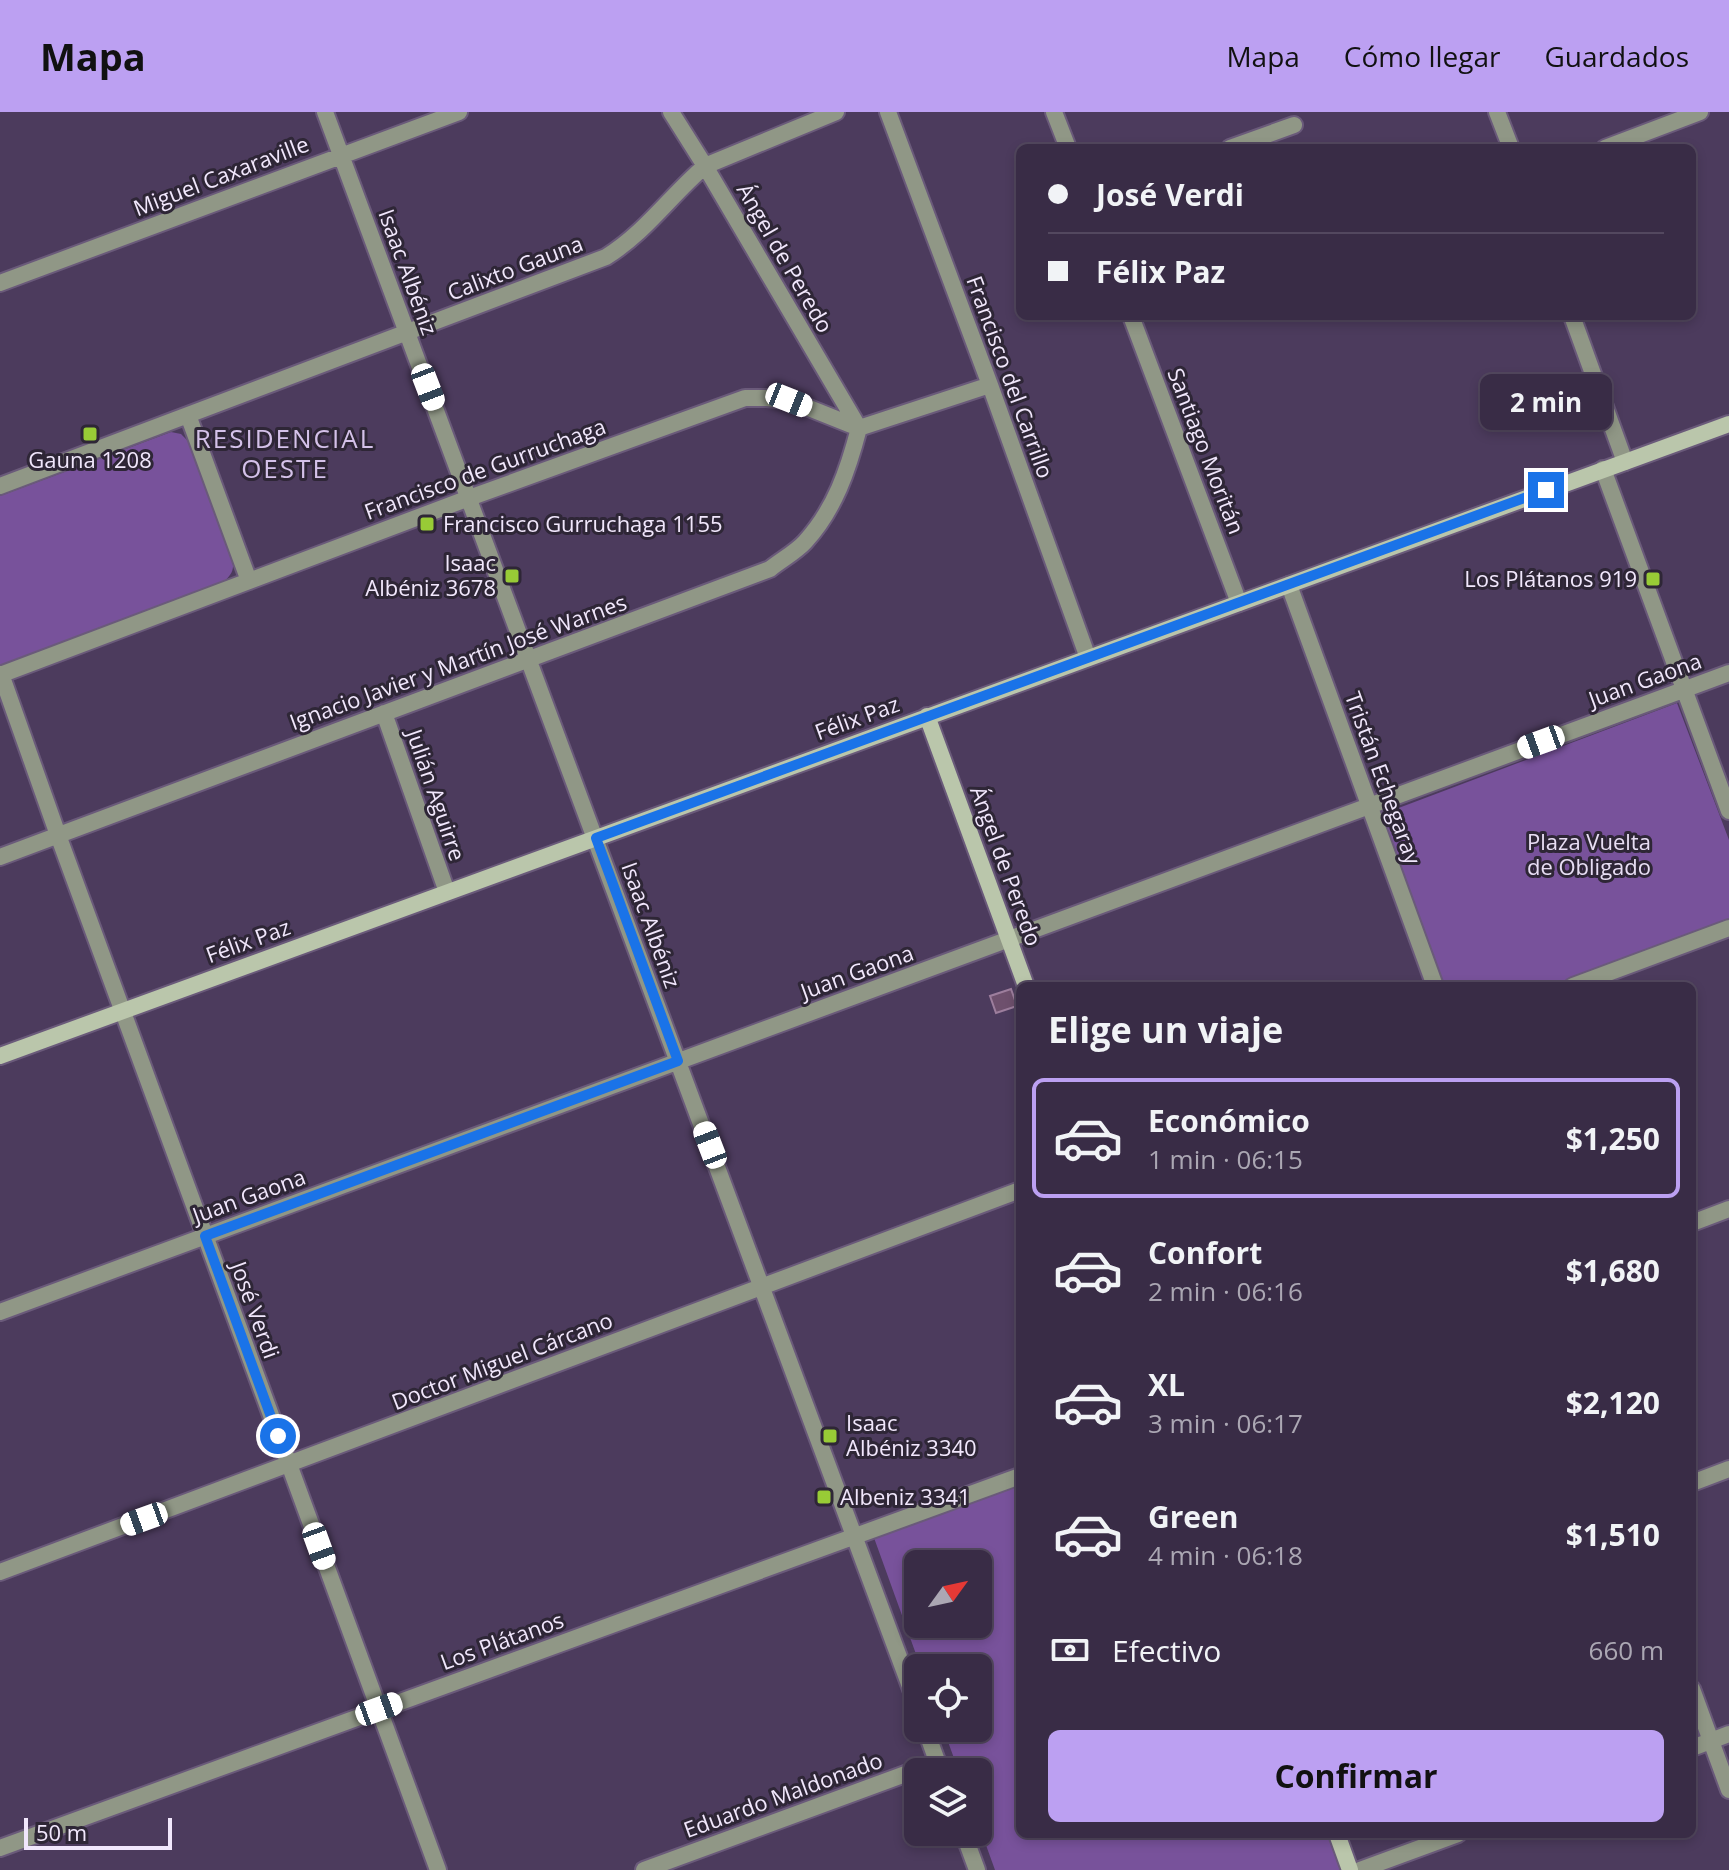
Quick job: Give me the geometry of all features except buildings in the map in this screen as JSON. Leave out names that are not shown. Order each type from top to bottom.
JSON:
[{"type":"main road","name":"Félix Paz","points":[[0,1056],[1729,424]]},
{"type":"main road","name":"Ángel de Peredo","points":[[927,716],[1025,982]]},
{"type":"main road","points":[[1338,1838],[1350,1870]]},
{"type":"street","name":"Isaac Albéniz","points":[[325,112],[904,1670]]},
{"type":"street","name":"Miguel Caxaraville","points":[[0,283],[459,112]]},
{"type":"street","name":"Ángel de Peredo","points":[[671,112],[859,428]]},
{"type":"street","name":"Calixto Gauna","points":[[0,486],[606,257],[637,236],[705,166],[836,112]]},
{"type":"street","name":"Francisco del Carrillo","points":[[888,112],[1088,658]]},
{"type":"street","points":[[1054,112],[1066,144]]},
{"type":"street","points":[[1497,112],[1509,144]]},
{"type":"street","points":[[1616,144],[1700,112]]},
{"type":"street","points":[[1241,144],[1294,125]]},
{"type":"street","name":"Santiago Moritán","points":[[1133,320],[1239,603]]},
{"type":"street","points":[[1573,320],[1625,462]]},
{"type":"street","points":[[859,428],[990,385]]},
{"type":"street","name":"Francisco de Gurruchaga","points":[[0,675],[469,498],[745,398],[789,400],[859,428]]},
{"type":"street","points":[[188,415],[249,581]]},
{"type":"street","name":"Ignacio Javier y Martín José Warnes","points":[[0,857],[770,569],[803,544],[823,520],[841,488],[859,428]]},
{"type":"street","points":[[1603,469],[1729,811]]},
{"type":"street","name":"Tristán Echegaray","points":[[1289,585],[1434,982]]},
{"type":"street","name":"Juan Gaona","points":[[0,1312],[1729,673]]},
{"type":"street","name":"José Verdi","points":[[0,675],[438,1870]]},
{"type":"street","name":"Julián Aguirre","points":[[384,713],[447,892]]},
{"type":"street","points":[[1584,982],[1729,928]]},
{"type":"street","name":"Doctor Miguel Cárcano","points":[[0,1572],[1016,1191]]},
{"type":"street","points":[[1696,1221],[1729,1209]]},
{"type":"street","points":[[1696,1481],[1729,1469]]},
{"type":"street","name":"Los Plátanos","points":[[0,1848],[1016,1477]]},
{"type":"street","points":[[1696,1700],[1729,1790]]},
{"type":"street","points":[[1696,1747],[1729,1734]]},
{"type":"street","name":"Eduardo Maldonado","points":[[644,1870],[904,1779]]},
{"type":"street","points":[[1360,1870],[1447,1838]]},
{"type":"street","points":[[968,1846],[977,1870]]},
{"type":"green space","points":[[171,432],[181,434],[190,443],[230,550],[233,569],[229,576],[221,585],[0,667],[0,496]]},
{"type":"green space","name":"Plaza Vuelta de Obligado","points":[[1677,703],[1729,840],[1729,919],[1562,982],[1443,982],[1380,815]]},
{"type":"green space","points":[[1016,1483],[1016,1838],[1328,1838],[1340,1870],[995,1870],[986,1846],[992,1846],[992,1758],[954,1758],[948,1742],[992,1742],[992,1654],[916,1654],[910,1638],[992,1638],[992,1550],[904,1550],[904,1621],[873,1535]]},
{"type":"place","name":"Gauna 1208","points":[[90,434]]},
{"type":"place","name":"Francisco Gurruchaga 1155","points":[[427,524]]},
{"type":"place","name":"Isaac Albéniz 3678","points":[[512,576]]},
{"type":"place","name":"Los Plátanos 919","points":[[1653,579]]},
{"type":"place","name":"Isaac Albéniz 3340","points":[[830,1436]]},
{"type":"place","name":"Albeniz 3341","points":[[824,1497]]},
{"type":"district","name":"RESIDENCIAL OESTE","points":[[285,454]]},
{"type":"route","points":[[278,1436],[205,1236],[678,1061],[596,838],[1546,490]]}]
